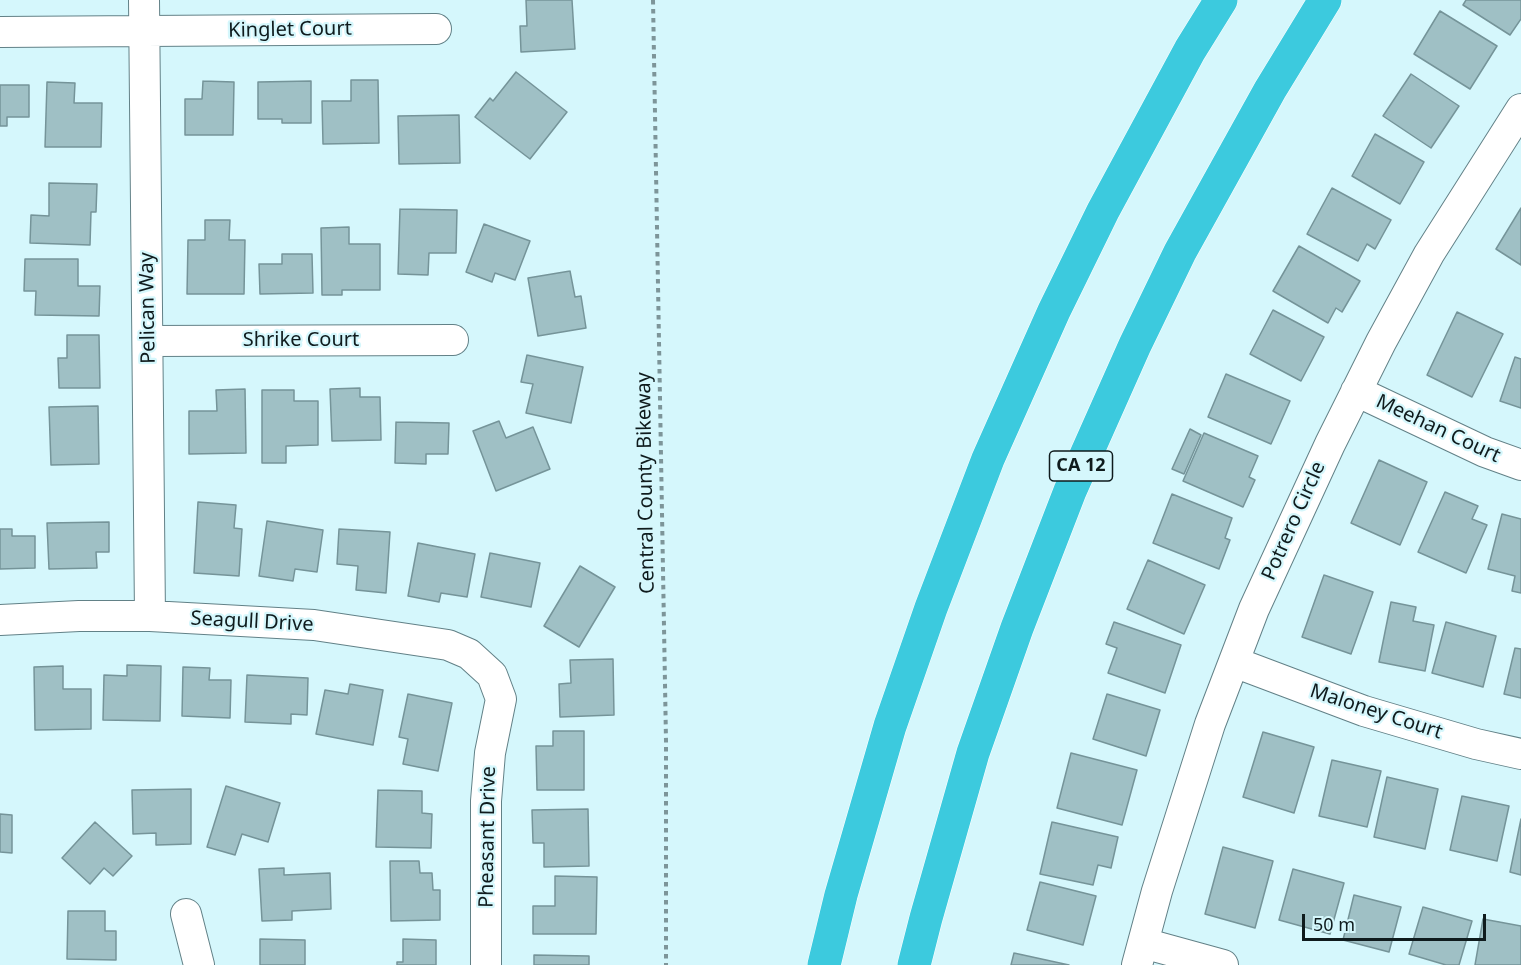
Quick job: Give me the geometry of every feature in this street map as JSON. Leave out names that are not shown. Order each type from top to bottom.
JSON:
[{"type":"highway","points":[[824,965],[841,895],[890,726],[931,608],[988,459],[1054,311],[1103,211],[1190,50],[1221,0]]},
{"type":"highway","name":"CA 12","points":[[914,965],[973,753],[1017,628],[1070,491],[1135,345],[1180,252],[1270,90],[1325,0]]},
{"type":"street","name":"Pelican Way","points":[[144,0],[150,616]]},
{"type":"street","name":"Kinglet Court","points":[[0,32],[436,29]]},
{"type":"street","name":"Potrero Circle","points":[[1140,954],[1156,891],[1210,724],[1259,599],[1356,391],[1429,254],[1520,114]]},
{"type":"street","name":"Shrike Court","points":[[149,340],[453,340]]},
{"type":"street","name":"Meehan Court","points":[[1356,391],[1485,452],[1521,465]]},
{"type":"street","name":"Seagull Drive","points":[[0,620],[79,616],[150,616],[314,625],[448,645],[469,654],[492,675]]},
{"type":"street","name":"Maloney Court","points":[[1234,662],[1364,711],[1476,744],[1521,754]]},
{"type":"street","name":"Pheasant Drive","points":[[486,965],[486,801],[490,753],[501,699],[492,675]]},
{"type":"street","points":[[186,914],[199,965]]},
{"type":"street","points":[[1140,954],[1223,965]]},
{"type":"path","name":"Central County Bikeway","points":[[653,0],[666,729],[666,965]]},
{"type":"building","points":[[526,0],[572,0],[575,49],[521,52],[520,26],[527,26]]},
{"type":"building","points":[[1466,0],[1521,0],[1521,19],[1510,35],[1463,5]]},
{"type":"building","points":[[1440,11],[1497,46],[1470,89],[1414,54]]},
{"type":"building","points":[[516,72],[567,112],[530,159],[475,117],[490,98],[493,101]]},
{"type":"building","points":[[1411,74],[1459,106],[1431,148],[1383,116]]},
{"type":"building","points":[[351,80],[378,80],[379,143],[323,144],[322,101],[351,101]]},
{"type":"building","points":[[203,81],[234,82],[233,135],[185,135],[185,99],[202,99]]},
{"type":"building","points":[[311,81],[311,123],[282,123],[282,119],[258,119],[258,82]]},
{"type":"building","points":[[47,82],[75,83],[74,103],[102,103],[101,147],[45,147]]},
{"type":"building","points":[[0,85],[29,85],[29,117],[7,117],[7,126],[0,126]]},
{"type":"building","points":[[459,115],[460,163],[399,164],[398,116]]},
{"type":"building","points":[[1375,134],[1424,162],[1400,204],[1352,176]]},
{"type":"building","points":[[49,183],[97,184],[96,212],[91,212],[90,245],[30,243],[31,215],[49,216]]},
{"type":"building","points":[[1332,188],[1391,220],[1375,249],[1367,244],[1358,261],[1307,234]]},
{"type":"building","points":[[1521,208],[1521,265],[1496,249]]},
{"type":"building","points":[[400,209],[457,210],[456,253],[429,253],[428,275],[398,274]]},
{"type":"building","points":[[205,220],[230,220],[229,240],[245,240],[244,294],[187,294],[188,240],[205,240]]},
{"type":"building","points":[[484,224],[530,241],[515,280],[495,273],[492,282],[466,272]]},
{"type":"building","points":[[349,227],[349,244],[380,244],[380,290],[342,290],[342,295],[322,295],[321,228]]},
{"type":"building","points":[[1299,246],[1360,281],[1342,312],[1336,308],[1328,323],[1273,291]]},
{"type":"building","points":[[282,254],[312,254],[313,293],[260,294],[259,264],[282,264]]},
{"type":"building","points":[[25,259],[78,259],[78,286],[100,286],[99,316],[35,315],[36,291],[24,291]]},
{"type":"building","points":[[570,271],[575,297],[581,296],[586,328],[538,336],[528,278]]},
{"type":"building","points":[[1273,310],[1324,337],[1301,381],[1250,354]]},
{"type":"building","points":[[1457,312],[1503,334],[1472,397],[1427,375]]},
{"type":"building","points":[[67,335],[99,335],[100,388],[59,388],[58,358],[67,358]]},
{"type":"building","points":[[527,355],[583,367],[571,423],[526,413],[533,384],[521,382]]},
{"type":"building","points":[[1515,357],[1521,359],[1521,408],[1500,401]]},
{"type":"building","points":[[1226,374],[1290,401],[1271,444],[1208,417]]},
{"type":"building","points":[[360,388],[360,397],[380,397],[381,440],[332,441],[330,389]]},
{"type":"building","points":[[245,389],[246,453],[189,454],[189,411],[217,411],[216,390]]},
{"type":"building","points":[[262,390],[294,390],[294,401],[318,401],[318,445],[286,446],[286,463],[262,463]]},
{"type":"building","points":[[98,406],[99,464],[51,465],[49,407]]},
{"type":"building","points":[[499,421],[506,438],[533,427],[550,469],[496,491],[473,431]]},
{"type":"building","points":[[396,422],[449,423],[448,454],[426,454],[426,464],[395,463]]},
{"type":"building","points":[[1190,429],[1201,435],[1184,474],[1172,469]]},
{"type":"building","points":[[1204,433],[1258,456],[1249,477],[1255,480],[1243,507],[1183,481]]},
{"type":"building","points":[[1379,460],[1427,482],[1400,545],[1351,523]]},
{"type":"building","points":[[1445,492],[1478,506],[1472,519],[1487,525],[1466,573],[1418,552]]},
{"type":"building","points":[[1172,494],[1232,518],[1225,538],[1230,540],[1219,569],[1153,543]]},
{"type":"building","points":[[198,502],[236,505],[234,528],[242,529],[239,576],[194,573]]},
{"type":"building","points":[[1502,514],[1521,519],[1521,593],[1512,591],[1515,576],[1488,569]]},
{"type":"building","points":[[267,521],[323,530],[317,572],[295,569],[293,581],[259,576]]},
{"type":"building","points":[[109,522],[109,552],[96,552],[97,568],[49,569],[47,523]]},
{"type":"building","points":[[0,529],[12,529],[12,536],[35,536],[35,568],[0,569]]},
{"type":"building","points":[[339,529],[390,532],[386,593],[356,590],[358,566],[337,564]]},
{"type":"building","points":[[418,543],[475,554],[467,597],[441,593],[439,602],[408,596]]},
{"type":"building","points":[[490,553],[540,563],[531,607],[481,597]]},
{"type":"building","points":[[1148,560],[1205,585],[1184,634],[1127,609]]},
{"type":"building","points":[[580,566],[615,587],[579,647],[544,626]]},
{"type":"building","points":[[1324,575],[1373,592],[1351,654],[1302,637]]},
{"type":"building","points":[[1391,602],[1416,607],[1413,621],[1434,625],[1425,671],[1379,662]]},
{"type":"building","points":[[1114,622],[1181,645],[1165,693],[1108,673],[1117,648],[1106,644]]},
{"type":"building","points":[[1446,622],[1496,636],[1483,687],[1432,673]]},
{"type":"building","points":[[1515,648],[1521,649],[1521,698],[1504,694]]},
{"type":"building","points":[[613,659],[614,715],[560,717],[559,684],[571,683],[570,660]]},
{"type":"building","points":[[127,665],[161,666],[160,721],[103,720],[104,675],[127,676]]},
{"type":"building","points":[[63,666],[63,689],[91,689],[91,729],[35,730],[34,667]]},
{"type":"building","points":[[183,667],[210,668],[209,680],[231,680],[230,718],[182,716]]},
{"type":"building","points":[[247,675],[308,678],[307,715],[291,714],[291,724],[245,722]]},
{"type":"building","points":[[350,684],[383,690],[373,745],[316,734],[325,690],[348,694]]},
{"type":"building","points":[[408,694],[452,703],[438,771],[403,764],[408,739],[399,737]]},
{"type":"building","points":[[1107,694],[1160,710],[1146,756],[1093,739]]},
{"type":"building","points":[[553,731],[584,731],[584,790],[537,790],[536,746],[553,746]]},
{"type":"building","points":[[1263,732],[1314,747],[1294,813],[1243,797]]},
{"type":"building","points":[[1071,753],[1137,770],[1122,825],[1057,808]]},
{"type":"building","points":[[1332,760],[1381,771],[1367,827],[1319,816]]},
{"type":"building","points":[[1387,777],[1438,789],[1425,849],[1374,837]]},
{"type":"building","points":[[226,786],[280,803],[268,842],[242,834],[235,855],[207,847]]},
{"type":"building","points":[[191,789],[191,844],[156,845],[156,833],[133,834],[132,790]]},
{"type":"building","points":[[378,790],[422,791],[422,813],[432,814],[431,848],[376,847]]},
{"type":"building","points":[[1462,796],[1509,806],[1497,861],[1450,850]]},
{"type":"building","points":[[588,809],[589,866],[544,867],[544,843],[533,843],[532,810]]},
{"type":"building","points":[[0,814],[12,815],[12,853],[0,852]]},
{"type":"building","points":[[1521,819],[1521,875],[1510,872]]},
{"type":"building","points":[[95,822],[132,856],[113,876],[104,868],[90,884],[62,858]]},
{"type":"building","points":[[1052,822],[1118,837],[1111,868],[1098,865],[1093,885],[1040,874]]},
{"type":"building","points":[[1223,847],[1273,861],[1255,928],[1205,914]]},
{"type":"building","points":[[390,861],[419,861],[420,873],[432,873],[433,890],[440,890],[440,920],[391,921]]},
{"type":"building","points":[[284,868],[284,875],[330,873],[331,909],[292,911],[292,920],[262,921],[259,869]]},
{"type":"building","points":[[1293,869],[1344,883],[1330,934],[1279,920]]},
{"type":"building","points":[[555,876],[597,877],[596,934],[533,934],[533,906],[555,906]]},
{"type":"building","points":[[1040,882],[1096,896],[1083,945],[1027,930]]},
{"type":"building","points":[[1354,895],[1401,907],[1389,952],[1343,940]]},
{"type":"building","points":[[1423,907],[1472,921],[1459,965],[1446,965],[1409,954]]},
{"type":"building","points":[[68,911],[105,911],[105,931],[116,931],[116,960],[67,959]]},
{"type":"building","points":[[1483,919],[1521,926],[1521,965],[1475,965]]},
{"type":"building","points":[[260,939],[305,940],[305,965],[260,965]]},
{"type":"building","points":[[403,939],[436,940],[436,965],[397,965],[397,962],[403,962]]},
{"type":"building","points":[[1014,953],[1069,965],[1011,965]]},
{"type":"building","points":[[534,955],[589,956],[589,965],[534,965]]}]
